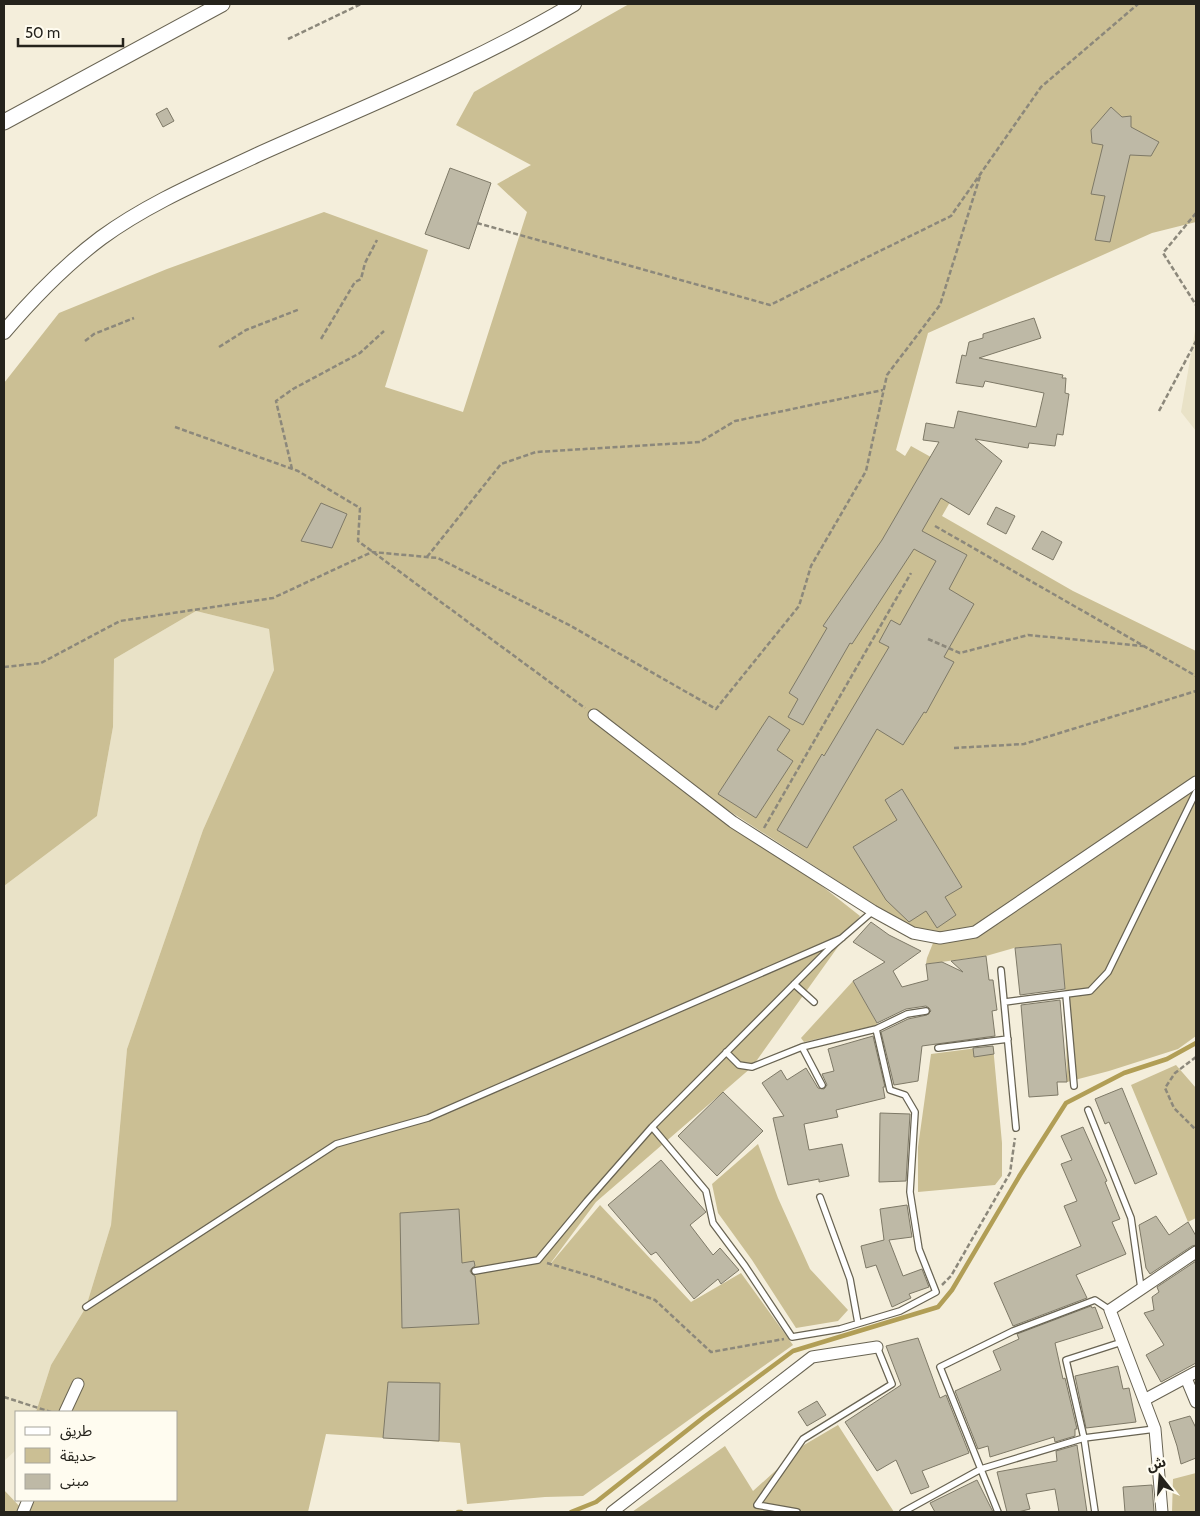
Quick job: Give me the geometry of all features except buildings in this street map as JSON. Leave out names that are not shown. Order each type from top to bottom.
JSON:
[{"type":"main road","points":[[4,122],[222,4]]},
{"type":"street","points":[[4,332],[48,284],[78,256],[107,234],[159,201],[333,120],[450,69],[574,4]]},
{"type":"street","points":[[594,715],[733,822],[873,911],[914,933],[940,938],[975,932],[1196,782]]},
{"type":"street","points":[[1162,1512],[1156,1430],[1110,1310],[1196,1252]]},
{"type":"street","points":[[612,1512],[812,1357],[877,1347]]},
{"type":"street","points":[[1144,1400],[1191,1375],[1196,1402]]},
{"type":"street","points":[[66,1411],[78,1384]]},
{"type":"lane","points":[[1005,1002],[1090,991],[1108,972],[1196,792]]},
{"type":"lane","points":[[475,1270],[538,1260],[587,1200],[652,1127],[794,984],[873,911]]},
{"type":"lane","points":[[86,1308],[336,1144],[428,1118],[842,938]]},
{"type":"lane","points":[[1001,970],[1016,1128]]},
{"type":"lane","points":[[794,984],[814,1002]]},
{"type":"lane","points":[[1066,995],[1074,1086]]},
{"type":"lane","points":[[726,1052],[739,1065],[752,1067],[802,1047],[876,1030],[907,1014],[926,1011]]},
{"type":"lane","points":[[652,1127],[706,1191],[713,1223],[745,1266],[792,1337],[840,1328],[900,1311],[936,1292],[919,1249],[910,1192],[915,1112],[905,1095],[890,1090],[876,1030]]},
{"type":"lane","points":[[938,1048],[1008,1039]]},
{"type":"lane","points":[[802,1047],[822,1085]]},
{"type":"lane","points":[[1088,1110],[1131,1218],[1142,1288]]},
{"type":"lane","points":[[820,1197],[850,1279],[858,1323]]},
{"type":"lane","points":[[998,1512],[940,1367],[1013,1331],[1095,1300],[1110,1310]]},
{"type":"lane","points":[[1095,1512],[1084,1438],[1066,1360],[1122,1342]]},
{"type":"lane","points":[[797,1512],[757,1505],[803,1439],[892,1384],[877,1347]]},
{"type":"lane","points":[[903,1512],[980,1469],[1084,1438],[1156,1430]]},
{"type":"path","points":[[288,39],[361,4]]},
{"type":"path","points":[[477,223],[770,305],[950,216],[1041,87],[1138,4]]},
{"type":"path","points":[[4,667],[40,663],[120,621],[273,598],[372,552],[438,558],[571,626],[716,709],[799,606],[811,566],[866,472],[887,375],[940,305],[981,173]]},
{"type":"path","points":[[1196,213],[1163,253],[1196,306]]},
{"type":"path","points":[[321,339],[355,282],[361,279],[365,263],[376,240]]},
{"type":"path","points":[[219,347],[246,330],[300,310]]},
{"type":"path","points":[[85,341],[94,334],[134,318]]},
{"type":"path","points":[[292,469],[276,401],[293,389],[360,353],[384,331]]},
{"type":"path","points":[[1159,411],[1196,340]]},
{"type":"path","points":[[427,556],[501,464],[536,452],[700,442],[735,421],[883,390]]},
{"type":"path","points":[[175,427],[306,475],[360,508],[358,541],[594,715]]},
{"type":"path","points":[[935,526],[1196,676]]},
{"type":"path","points":[[758,838],[911,573]]},
{"type":"path","points":[[928,639],[960,653],[1028,635],[1144,646]]},
{"type":"path","points":[[954,748],[1024,744],[1196,690]]},
{"type":"path","points":[[1196,1058],[1175,1073],[1165,1088],[1174,1108],[1196,1130]]},
{"type":"path","points":[[936,1292],[951,1276],[1010,1173],[1016,1128]]},
{"type":"path","points":[[538,1260],[594,1277],[655,1300],[711,1352],[792,1337]]},
{"type":"path","points":[[4,1397],[48,1411]]},
{"type":"shaded area","points":[[1196,325],[1196,431],[1181,412]]},
{"type":"shaded area","points":[[196,611],[269,629],[274,670],[203,830],[127,1049],[111,1225],[86,1307],[51,1365],[36,1411],[15,1411],[15,1451],[4,1461],[4,886],[97,816],[113,727],[114,659]]},
{"type":"green space","points":[[629,4],[1196,4],[1196,222],[1152,233],[928,333],[896,450],[905,456],[911,446],[965,476],[942,516],[1073,591],[1196,651],[1196,1036],[1178,1049],[1067,1082],[1065,989],[1060,944],[1014,948],[986,956],[926,964],[933,943],[714,801],[860,916],[752,1067],[596,1202],[547,1268],[600,1205],[691,1302],[741,1273],[793,1345],[583,1496],[545,1497],[467,1504],[460,1443],[326,1434],[308,1512],[4,1512],[4,1490],[23,1510],[24,1501],[178,1501],[178,1411],[36,1411],[51,1365],[86,1307],[111,1225],[127,1049],[203,830],[274,670],[269,629],[196,611],[114,659],[113,727],[97,816],[4,886],[4,383],[59,313],[167,269],[324,212],[428,250],[385,387],[463,412],[527,212],[497,184],[531,165],[456,125],[474,92]]},
{"type":"green space","points":[[853,981],[878,1025],[804,1042],[801,1038]]},
{"type":"green space","points":[[993,1046],[1002,1143],[1002,1176],[995,1185],[918,1192],[918,1147],[931,1054]]},
{"type":"green space","points":[[1176,1065],[1196,1088],[1196,1218],[1188,1222],[1131,1085]]},
{"type":"green space","points":[[758,1144],[778,1198],[810,1269],[848,1310],[838,1321],[796,1328],[752,1260],[718,1213],[712,1184]]},
{"type":"green space","points":[[838,1425],[894,1512],[632,1512],[725,1446],[753,1491],[804,1445]]},
{"type":"green space","points":[[1196,1473],[1196,1512],[1172,1512],[1173,1479]]},
{"type":"waterway","points":[[571,1512],[596,1502],[704,1417],[793,1351],[938,1307],[952,1290],[1020,1175],[1066,1103],[1124,1073],[1167,1059],[1196,1043]]}]
